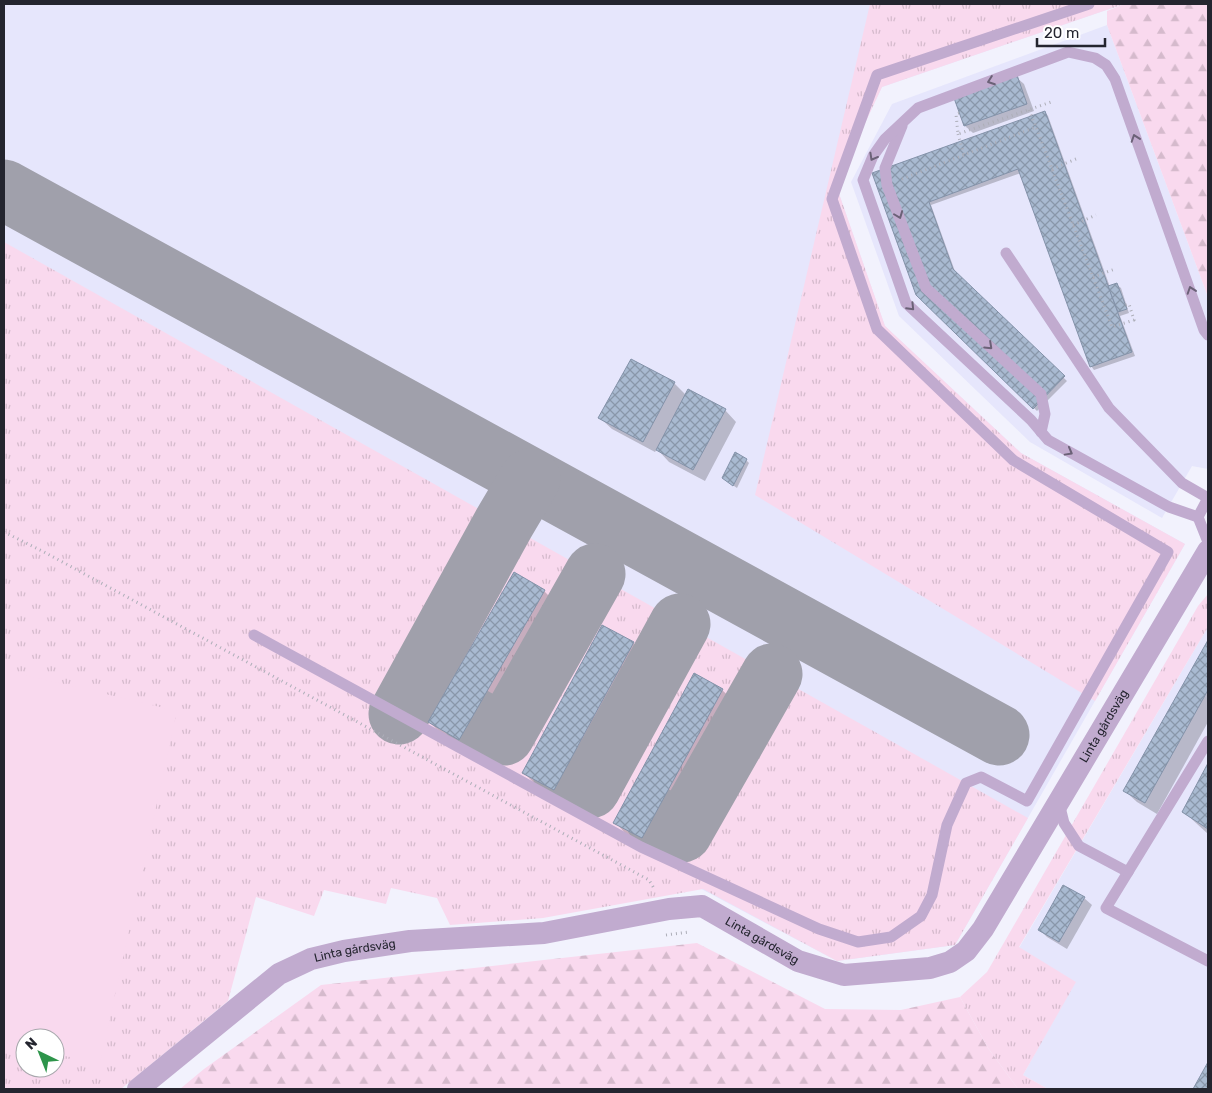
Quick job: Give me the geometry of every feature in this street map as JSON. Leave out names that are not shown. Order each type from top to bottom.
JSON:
[{"type":"street","name":"Linta gårdsväg","points":[[138,1089],[279,974],[311,960],[344,951],[410,941],[544,933],[669,909],[702,906],[798,961],[844,976],[930,968],[950,962],[966,951],[983,929],[1208,551]]},
{"type":"lane","points":[[254,635],[641,847],[819,929],[858,942],[891,937],[921,916],[932,895],[947,824],[966,782],[981,777],[1027,801],[1168,552],[1013,460],[877,329],[832,199],[877,75],[1089,4]]},
{"type":"lane","points":[[1208,335],[1204,330],[1114,79],[1106,66],[1095,58],[1068,52],[918,108],[885,139],[872,156],[863,180],[906,303],[1031,420],[1048,440],[1169,507],[1198,517],[1208,542]]},
{"type":"lane","points":[[905,120],[885,168],[887,185],[926,288],[1040,394],[1046,414],[1041,432]]},
{"type":"lane","points":[[1006,253],[1109,408],[1182,483],[1208,498],[1198,517]]},
{"type":"lane","points":[[1208,741],[1106,908],[1208,961]]},
{"type":"lane","points":[[1058,803],[1064,823],[1079,846],[1128,872]]},
{"type":"path","points":[[958,134],[1054,102]]},
{"type":"path","points":[[1029,110],[1112,327],[1134,320],[1129,304],[1125,305]]},
{"type":"path","points":[[959,113],[956,114],[958,134],[964,155]]},
{"type":"path","points":[[887,185],[1036,127]]},
{"type":"path","points":[[1052,169],[1076,159]]},
{"type":"path","points":[[1073,225],[1096,215]]},
{"type":"path","points":[[1093,277],[1115,269]]},
{"type":"path","points":[[4,532],[649,880],[669,909]]},
{"type":"path","points":[[659,935],[698,931]]},
{"type":"shaded area","points":[[4,4],[1124,4],[882,87],[836,185],[885,326],[1021,453],[1185,544],[955,945],[837,961],[4,519]]},
{"type":"shaded area","points":[[1107,25],[1208,297],[1208,469],[1192,466],[1162,518],[1030,442],[899,316],[851,182],[892,104]]},
{"type":"shaded area","points":[[1208,627],[1208,1089],[1048,1089],[1023,1075],[1075,982],[1019,948]]},
{"type":"green space","points":[[870,4],[1124,4],[882,87],[836,185],[885,326],[1021,453],[1185,544],[1095,701],[755,495]]},
{"type":"green space","points":[[1124,4],[1208,4],[1208,297],[1107,25],[1107,11]]},
{"type":"green space","points":[[4,242],[1028,818],[955,945],[837,961],[703,889],[543,918],[450,925],[437,898],[391,888],[386,904],[324,890],[314,916],[256,897],[228,1001],[121,1089],[4,1089]]},
{"type":"green space","points":[[1208,594],[1208,627],[1019,947],[1076,982],[1023,1075],[1048,1089],[1018,1089],[988,1048],[960,997],[987,972],[1198,606]]},
{"type":"green space","points":[[4,670],[177,711],[100,1063],[65,1056],[65,1028],[15,1028],[15,1045],[4,1043]]},
{"type":"green space","points":[[697,943],[825,1009],[901,1010],[960,997],[988,1048],[1018,1089],[180,1089],[204,1069],[321,985]]},
{"type":"building","points":[[1017,75],[1027,104],[964,126],[954,98]]},
{"type":"building","points":[[1045,111],[1132,352],[1090,367],[1018,169],[929,202],[953,269],[1065,376],[1033,409],[916,295],[872,173]]},
{"type":"building","points":[[1117,283],[1127,309],[1118,312],[1108,286]]},
{"type":"building","points":[[631,359],[675,382],[643,442],[598,418]]},
{"type":"building","points":[[688,389],[726,409],[693,470],[656,450]]},
{"type":"building","points":[[735,452],[747,459],[733,486],[722,478]]},
{"type":"building","points":[[514,572],[545,590],[459,740],[428,722]]},
{"type":"building","points":[[602,625],[634,642],[554,790],[522,773]]},
{"type":"building","points":[[1208,640],[1208,690],[1145,803],[1123,791]]},
{"type":"building","points":[[694,673],[723,689],[642,838],[613,823]]},
{"type":"building","points":[[1208,763],[1208,829],[1182,812]]},
{"type":"building","points":[[1063,885],[1085,897],[1059,942],[1038,930]]},
{"type":"building","points":[[1208,1062],[1208,1089],[1193,1089]]},
{"type":"taxiway","points":[[4,190],[999,735]]},
{"type":"taxiway","points":[[399,714],[530,479]]},
{"type":"taxiway","points":[[472,717],[504,735],[595,574]]},
{"type":"taxiway","points":[[563,773],[590,788],[680,624]]},
{"type":"taxiway","points":[[654,816],[682,832],[772,674]]}]
